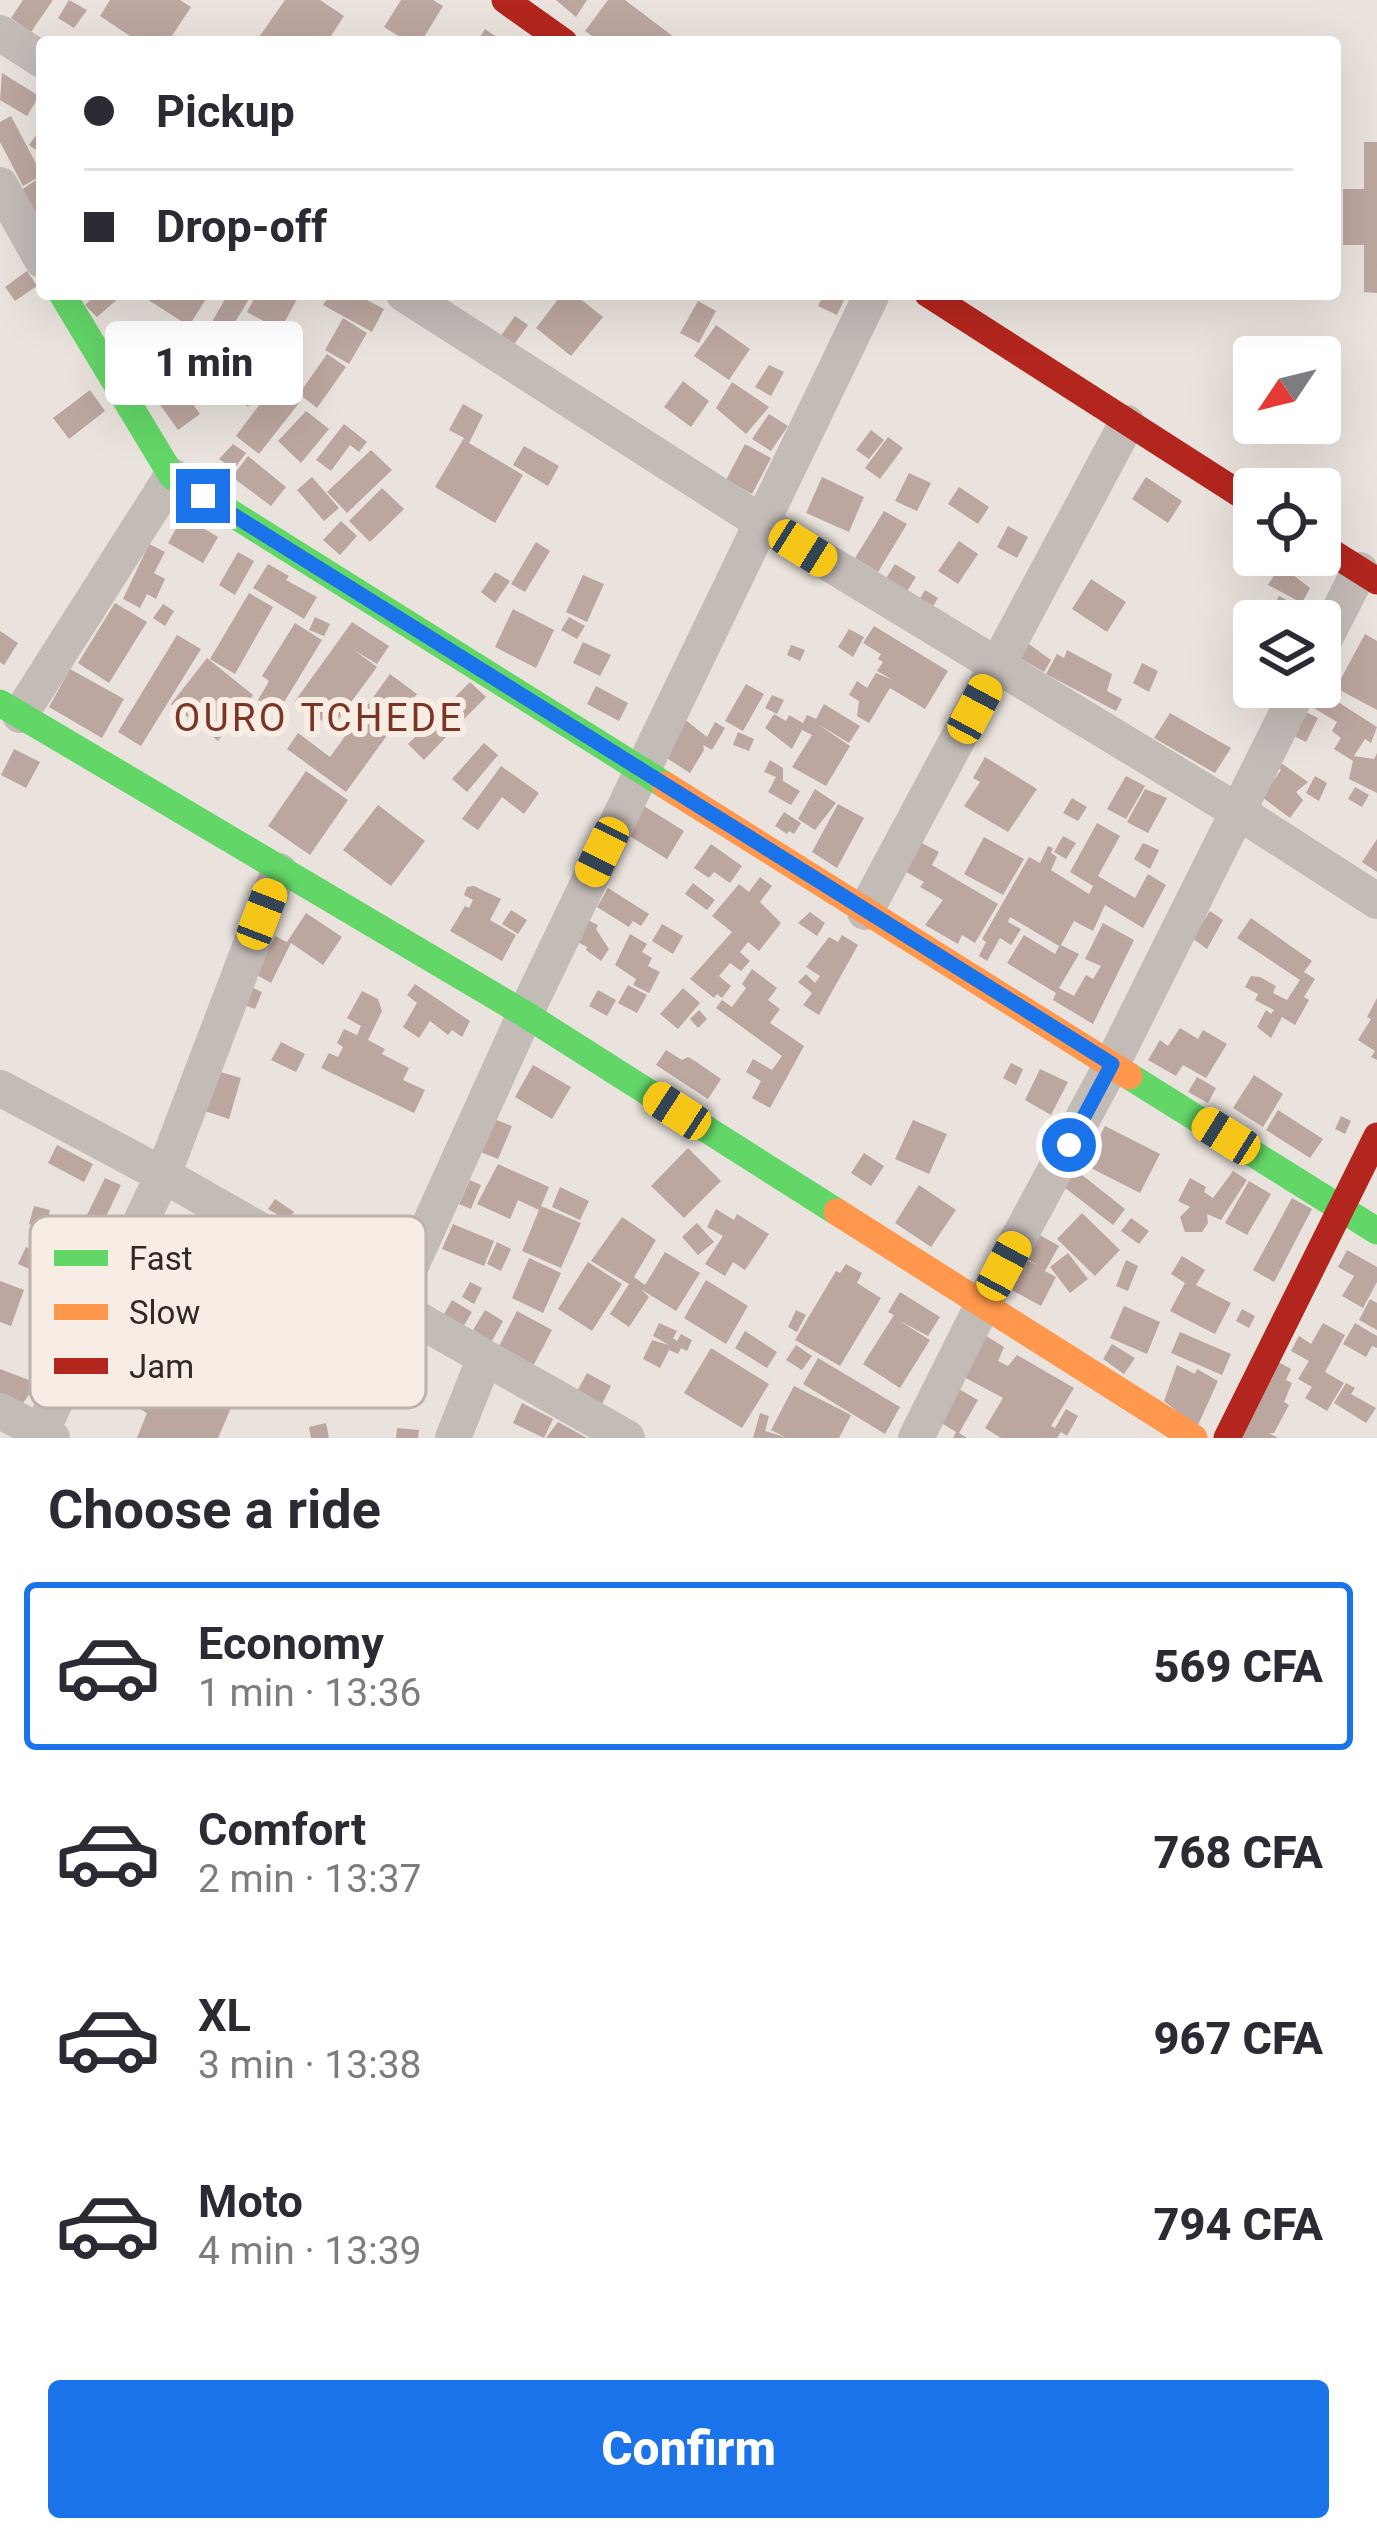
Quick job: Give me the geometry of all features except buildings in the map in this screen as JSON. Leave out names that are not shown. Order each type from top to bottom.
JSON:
[{"type":"street","points":[[505,0],[556,36]]},
{"type":"street","points":[[0,33],[36,56]]},
{"type":"street","points":[[0,185],[36,249]]},
{"type":"street","points":[[66,300],[172,476],[1377,1231]]},
{"type":"street","points":[[413,300],[764,524],[1238,811],[1377,901]]},
{"type":"street","points":[[426,1232],[640,771],[869,300]]},
{"type":"street","points":[[937,300],[1233,490]]},
{"type":"street","points":[[865,912],[1127,423]]},
{"type":"street","points":[[172,476],[10,709],[525,1014],[1194,1438]]},
{"type":"street","points":[[1341,559],[1368,576],[1341,617]]},
{"type":"street","points":[[916,1438],[1112,1064],[1290,708]]},
{"type":"street","points":[[145,1216],[279,871]]},
{"type":"street","points":[[0,1088],[239,1216]]},
{"type":"street","points":[[1227,1438],[1377,1136]]},
{"type":"street","points":[[426,1323],[627,1438]]},
{"type":"street","points":[[453,1438],[484,1360]]},
{"type":"street","points":[[0,1411],[44,1436],[57,1408]]},
{"type":"traffic: fast","points":[[66,300],[172,476],[665,785]]},
{"type":"traffic: fast","points":[[0,703],[525,1014],[837,1212]]},
{"type":"traffic: fast","points":[[1129,1076],[1377,1231]]},
{"type":"traffic: slow","points":[[665,785],[1129,1076]]},
{"type":"traffic: slow","points":[[837,1212],[1194,1438]]},
{"type":"traffic: jam","points":[[505,0],[556,36]]},
{"type":"traffic: jam","points":[[937,300],[1233,490]]},
{"type":"traffic: jam","points":[[1341,558],[1377,581]]},
{"type":"traffic: jam","points":[[1227,1438],[1377,1136]]},
{"type":"district","name":"OURO TCHEDE","points":[[319,718]]},
{"type":"route","points":[[203,496],[1112,1064],[1069,1145]]}]
